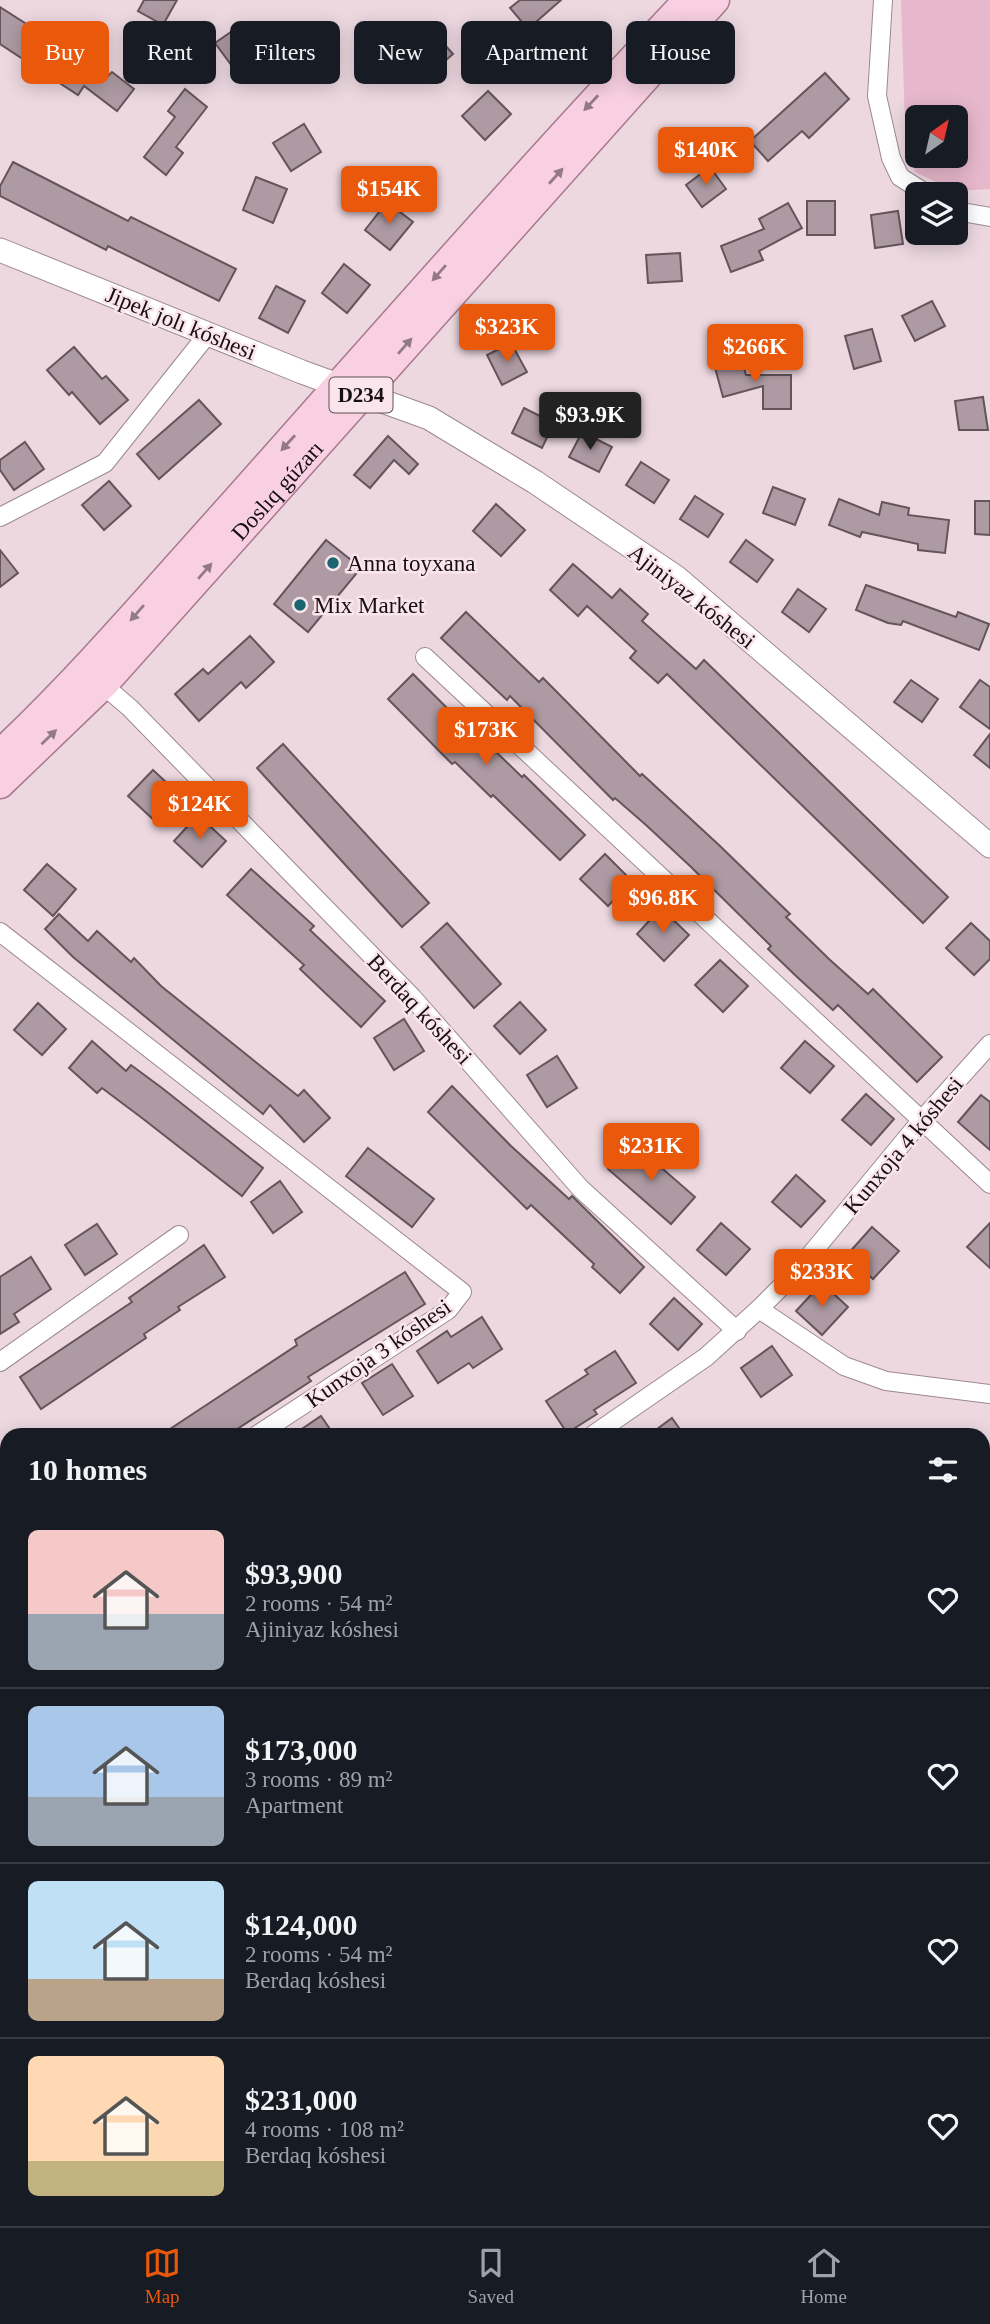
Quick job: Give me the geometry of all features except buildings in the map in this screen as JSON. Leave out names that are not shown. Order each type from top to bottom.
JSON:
[{"type":"main road","name":"Doslıq gúzarı","points":[[0,784],[103,685],[351,389],[538,159],[688,0]]},
{"type":"main road","name":"Doslıq gúzarı","points":[[0,754],[58,700],[715,0]]},
{"type":"street","points":[[883,0],[877,96],[891,158],[900,177],[908,182]]},
{"type":"street","points":[[968,213],[990,217]]},
{"type":"street","name":"Jipek jolı kóshesi","points":[[0,250],[207,335],[351,389]]},
{"type":"street","points":[[0,517],[105,463],[207,335]]},
{"type":"street","name":"Ajiniyaz kóshesi","points":[[351,389],[429,418],[536,482],[676,577],[990,846]]},
{"type":"street","points":[[425,657],[920,1122],[990,1184]]},
{"type":"street","name":"Berdaq kóshesi","points":[[103,685],[130,708],[412,998],[582,1189],[737,1331]]},
{"type":"street","name":"Kunxoja 3 kóshesi","points":[[0,932],[462,1292],[448,1310],[268,1428]]},
{"type":"street","name":"Kunxoja 4 kóshesi","points":[[603,1428],[737,1331],[759,1310],[797,1271],[920,1122],[990,1044]]},
{"type":"street","points":[[0,1362],[179,1235]]},
{"type":"street","points":[[759,1310],[855,1370],[886,1381],[990,1394]]},
{"type":"shaded area","points":[[901,0],[990,0],[990,189],[968,190],[968,182],[936,182],[915,172],[914,168],[968,168],[968,105],[905,105],[905,127]]},
{"type":"place","name":"Anna toyxana","points":[[333,563]]},
{"type":"place","name":"Mix Market","points":[[300,605]]}]
